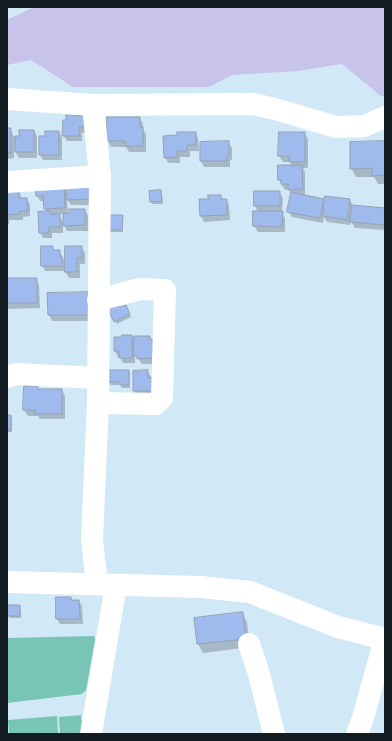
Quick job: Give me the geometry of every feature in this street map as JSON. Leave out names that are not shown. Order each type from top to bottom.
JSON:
[{"type":"street","points":[[7,99],[93,105],[253,104],[336,127],[364,126],[385,117]]},
{"type":"street","points":[[91,734],[106,584],[92,540],[98,403],[100,176],[93,105]]},
{"type":"street","points":[[7,182],[100,176]]},
{"type":"street","points":[[98,300],[140,289],[165,290],[162,398],[156,404],[98,403]]},
{"type":"street","points":[[7,377],[16,374],[98,378]]},
{"type":"street","points":[[7,582],[200,586],[250,592],[338,627],[385,639],[363,718],[357,734]]},
{"type":"street","points":[[249,644],[259,674],[274,734]]},
{"type":"shaded area","points":[[34,7],[385,7],[385,96],[381,96],[342,64],[298,71],[232,75],[209,87],[73,87],[31,60],[7,65],[7,20]]},
{"type":"shaded area","points":[[94,636],[95,640],[86,690],[82,694],[7,703],[7,638]]},
{"type":"shaded area","points":[[81,715],[83,734],[60,734],[59,717]]},
{"type":"shaded area","points":[[57,716],[58,734],[9,734],[8,720]]},
{"type":"building","points":[[66,115],[85,116],[85,127],[79,127],[79,136],[62,136],[63,120],[66,120]]},
{"type":"building","points":[[107,117],[140,117],[140,127],[143,127],[143,146],[125,146],[125,141],[107,141]]},
{"type":"building","points":[[7,128],[11,128],[11,153],[7,153]]},
{"type":"building","points":[[19,130],[34,130],[34,152],[15,152],[15,136],[19,136]]},
{"type":"building","points":[[45,131],[59,131],[59,155],[39,155],[39,136],[45,136]]},
{"type":"building","points":[[177,132],[196,132],[196,145],[187,145],[187,151],[177,151],[177,157],[164,158],[163,136],[177,135]]},
{"type":"building","points":[[279,132],[305,132],[305,162],[289,162],[289,156],[278,156]]},
{"type":"building","points":[[229,141],[229,155],[227,155],[227,161],[200,161],[200,142]]},
{"type":"building","points":[[385,141],[385,175],[372,176],[372,168],[350,169],[350,142]]},
{"type":"building","points":[[278,165],[302,165],[303,189],[288,190],[288,184],[281,184],[281,180],[278,180]]},
{"type":"building","points":[[64,183],[65,208],[44,209],[43,196],[36,196],[35,184]]},
{"type":"building","points":[[66,183],[92,187],[92,199],[67,200]]},
{"type":"building","points":[[161,190],[162,201],[150,202],[149,191]]},
{"type":"building","points":[[19,191],[19,198],[27,198],[28,211],[20,211],[20,214],[7,215],[7,192]]},
{"type":"building","points":[[254,191],[280,191],[280,206],[254,206]]},
{"type":"building","points":[[291,192],[324,199],[320,218],[287,212]]},
{"type":"building","points":[[208,195],[221,195],[221,199],[227,199],[227,215],[200,216],[199,199],[208,199]]},
{"type":"building","points":[[325,196],[350,199],[347,220],[323,216]]},
{"type":"building","points":[[352,205],[385,208],[385,225],[350,222]]},
{"type":"building","points":[[69,209],[85,209],[85,225],[63,226],[63,213],[69,213]]},
{"type":"building","points":[[50,211],[50,214],[60,214],[60,227],[49,227],[49,233],[39,233],[38,212]]},
{"type":"building","points":[[253,211],[283,211],[282,227],[253,226]]},
{"type":"building","points":[[108,215],[123,215],[122,230],[108,230]]},
{"type":"building","points":[[41,246],[53,246],[53,250],[60,250],[60,256],[62,256],[62,266],[41,266]]},
{"type":"building","points":[[65,246],[82,246],[82,258],[77,258],[77,272],[65,272]]},
{"type":"building","points":[[7,278],[37,278],[37,303],[7,303]]},
{"type":"building","points":[[91,292],[91,315],[48,315],[47,293]]},
{"type":"building","points":[[119,304],[120,307],[126,305],[130,314],[114,322],[108,310]]},
{"type":"building","points":[[122,335],[132,335],[132,358],[119,358],[119,351],[114,351],[114,337],[122,337]]},
{"type":"building","points":[[134,336],[150,336],[150,339],[153,339],[153,358],[137,359],[137,356],[134,356]]},
{"type":"building","points":[[108,370],[129,370],[129,385],[120,385],[120,382],[108,382]]},
{"type":"building","points":[[148,370],[148,378],[153,377],[153,391],[133,391],[133,371]]},
{"type":"building","points":[[24,386],[38,386],[38,389],[62,389],[62,414],[35,414],[35,410],[23,410]]},
{"type":"building","points":[[7,415],[11,415],[11,430],[7,430]]},
{"type":"building","points":[[56,597],[71,597],[71,600],[79,600],[80,619],[56,619]]},
{"type":"building","points":[[8,605],[20,605],[20,616],[8,616]]},
{"type":"building","points":[[243,612],[246,639],[197,644],[194,618]]}]
